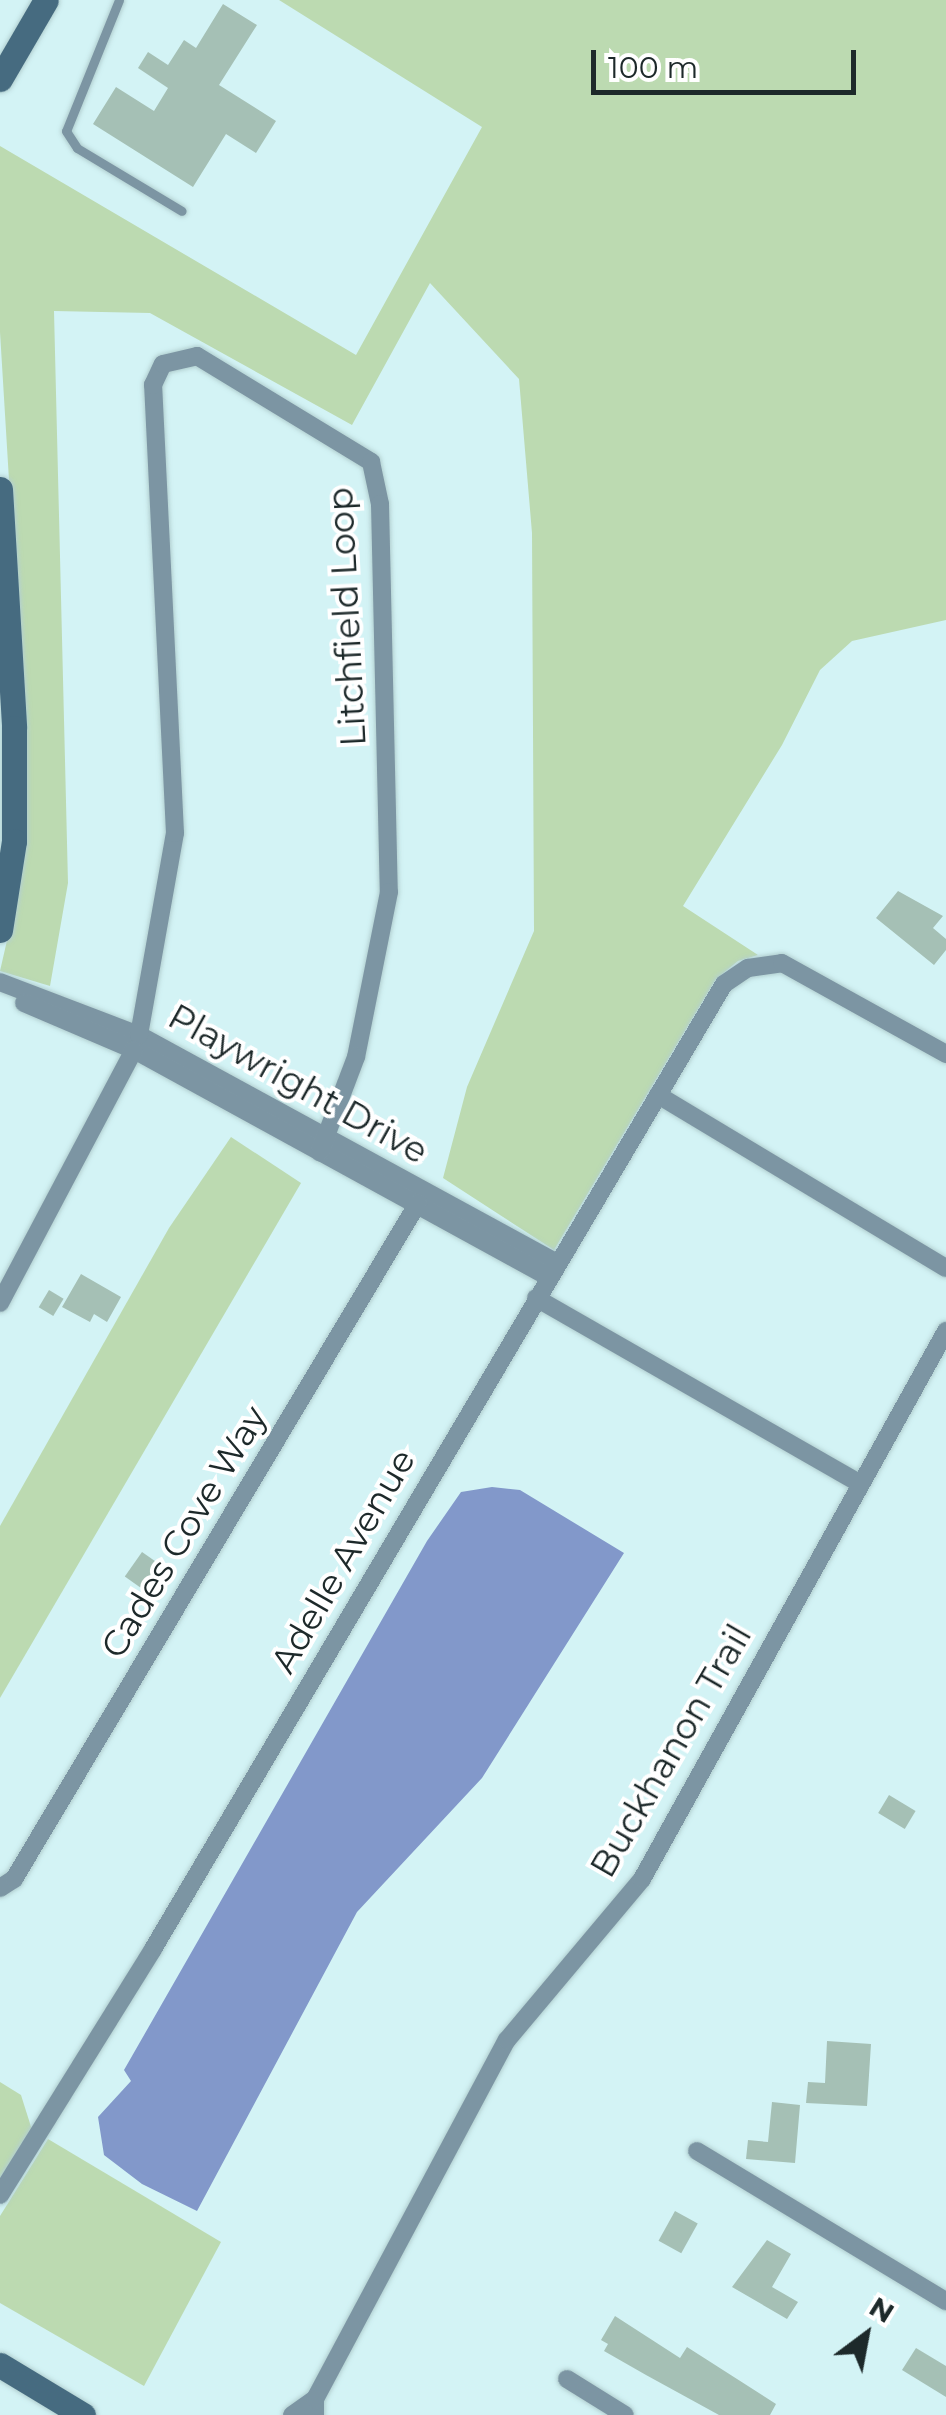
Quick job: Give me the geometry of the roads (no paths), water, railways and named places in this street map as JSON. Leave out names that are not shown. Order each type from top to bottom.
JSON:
[{"type":"street","points":[[0,79],[46,0]]},
{"type":"street","name":"Litchfield Loop","points":[[137,1042],[175,833],[153,386],[163,364],[197,356],[371,462],[380,504],[388,892],[356,1057],[325,1145]]},
{"type":"street","points":[[0,489],[14,747],[14,840],[0,930]]},
{"type":"street","name":"Adelle Avenue","points":[[0,2194],[154,1949],[724,984],[748,968],[766,962],[796,968],[946,1054]]},
{"type":"street","name":"Playwright Drive","points":[[0,982],[137,1042],[552,1270]]},
{"type":"street","name":"Playwright Drive","points":[[0,993],[137,1042]]},
{"type":"street","points":[[0,1303],[137,1042]]},
{"type":"street","points":[[658,1095],[946,1268]]},
{"type":"street","name":"Playwright Drive","points":[[325,1145],[418,1203],[552,1270]]},
{"type":"street","name":"Cades Cove Way","points":[[0,1888],[14,1878],[418,1203]]},
{"type":"street","points":[[536,1298],[861,1484]]},
{"type":"street","name":"Buckhanon Trail","points":[[292,2415],[315,2407],[507,2040],[642,1879],[946,1330]]},
{"type":"street","points":[[698,2151],[946,2300]]},
{"type":"street","points":[[0,2365],[83,2415]]},
{"type":"street","points":[[566,2379],[625,2415]]},
{"type":"lane","points":[[119,0],[66,131],[77,148],[182,211]]},
{"type":"water","points":[[492,1487],[520,1490],[624,1553],[482,1778],[357,1912],[197,2211],[142,2184],[104,2155],[98,2117],[131,2081],[124,2070],[427,1541],[461,1492]]}]
